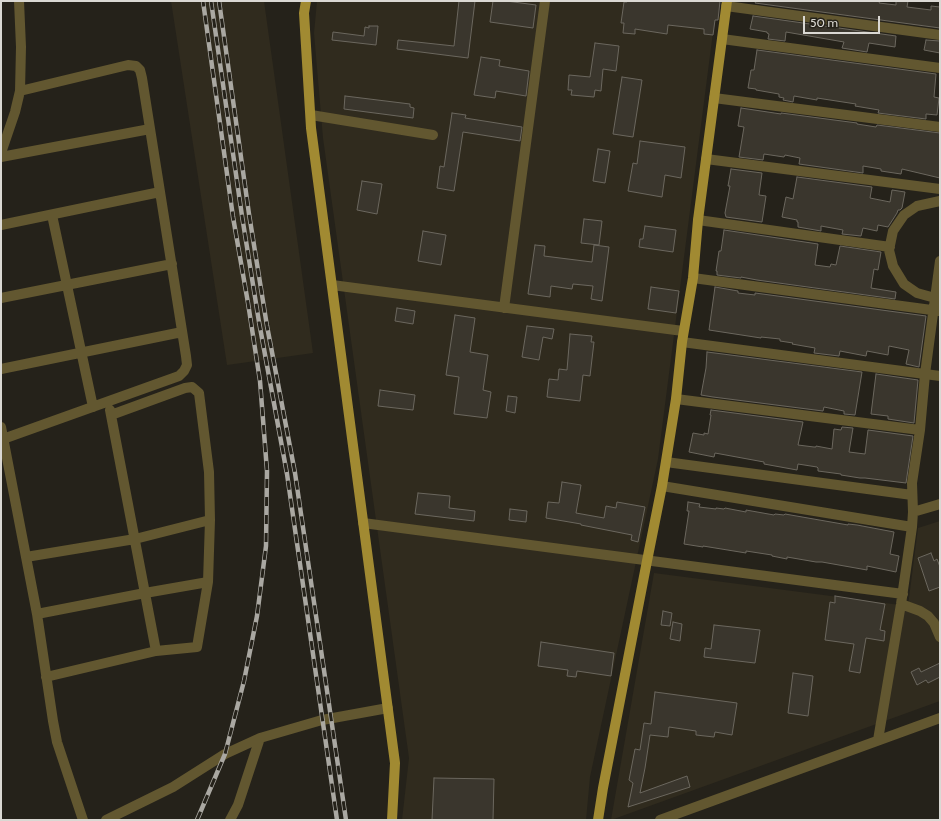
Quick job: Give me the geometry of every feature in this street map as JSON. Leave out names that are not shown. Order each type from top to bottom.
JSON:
[{"type":"main road","points":[[306,1],[304,13],[311,128],[395,763],[392,820]]},
{"type":"main road","points":[[598,820],[662,486],[676,399],[683,331],[693,278],[698,220],[726,3]]},
{"type":"street","points":[[1,153],[15,112],[20,91],[21,47],[19,1]]},
{"type":"street","points":[[504,308],[545,1]]},
{"type":"street","points":[[726,3],[940,35]]},
{"type":"street","points":[[722,39],[940,68]]},
{"type":"street","points":[[3,439],[179,376],[184,371],[186,365],[186,356],[172,264],[140,70],[136,66],[128,65],[20,91]]},
{"type":"street","points":[[714,98],[940,127]]},
{"type":"street","points":[[311,115],[433,135]]},
{"type":"street","points":[[1,157],[150,129]]},
{"type":"street","points":[[706,159],[940,189]]},
{"type":"street","points":[[1,225],[160,192]]},
{"type":"street","points":[[938,298],[917,293],[904,284],[892,266],[889,250],[893,231],[904,215],[917,206],[940,201]]},
{"type":"street","points":[[52,215],[93,407]]},
{"type":"street","points":[[698,220],[890,247]]},
{"type":"street","points":[[878,740],[902,599],[912,527],[913,477],[926,374],[937,311],[940,262]]},
{"type":"street","points":[[1,298],[172,264]]},
{"type":"street","points":[[693,278],[937,311]]},
{"type":"street","points":[[332,285],[683,331]]},
{"type":"street","points":[[1,369],[182,332]]},
{"type":"street","points":[[682,342],[940,376]]},
{"type":"street","points":[[46,677],[156,651],[197,647],[208,582],[210,520],[209,472],[199,393],[192,388],[185,388],[111,415]]},
{"type":"street","points":[[676,399],[920,430]]},
{"type":"street","points":[[108,401],[136,539],[156,651]]},
{"type":"street","points":[[1,427],[4,459],[38,614],[46,677],[57,742],[83,820]]},
{"type":"street","points":[[666,462],[912,495]]},
{"type":"street","points":[[662,486],[912,527]]},
{"type":"street","points":[[913,512],[940,504]]},
{"type":"street","points":[[26,557],[136,539],[210,520]]},
{"type":"street","points":[[363,524],[647,561],[902,599],[928,616],[934,623],[940,637]]},
{"type":"street","points":[[38,614],[208,582]]},
{"type":"street","points":[[106,820],[173,787],[225,754],[260,738],[322,720],[388,708]]},
{"type":"street","points":[[660,820],[940,718]]},
{"type":"street","points":[[230,820],[238,805],[260,738]]},
{"type":"shaded area","points":[[171,1],[264,1],[313,353],[227,365]]},
{"type":"shaded area","points":[[317,1],[717,1],[658,459],[590,777],[586,820],[402,820],[409,758],[323,138],[314,33]]},
{"type":"shaded area","points":[[940,521],[940,701],[611,820],[654,573],[908,606],[918,528]]},
{"type":"building","points":[[459,1],[475,1],[468,58],[397,49],[398,40],[454,46]]},
{"type":"building","points":[[493,1],[506,1],[536,5],[533,28],[490,22]]},
{"type":"building","points":[[720,1],[718,20],[715,20],[713,35],[704,34],[704,29],[668,25],[667,34],[635,29],[635,34],[623,33],[624,23],[621,23],[624,2]]},
{"type":"building","points":[[756,1],[880,1],[879,3],[896,5],[896,1],[908,1],[907,7],[931,10],[931,6],[940,7],[940,28],[755,3]]},
{"type":"building","points":[[753,16],[896,36],[895,47],[869,43],[867,52],[842,48],[844,42],[786,32],[785,41],[768,39],[769,34],[767,32],[750,29]]},
{"type":"building","points":[[369,26],[378,26],[376,45],[332,40],[333,32],[364,36],[365,27],[369,28]]},
{"type":"building","points":[[926,40],[940,41],[940,53],[924,50]]},
{"type":"building","points":[[595,43],[619,46],[616,71],[603,69],[601,91],[595,90],[594,97],[571,95],[572,90],[568,90],[569,75],[590,77]]},
{"type":"building","points":[[757,50],[936,74],[934,97],[939,98],[937,115],[926,114],[926,119],[878,113],[879,110],[855,106],[856,104],[817,98],[817,100],[794,96],[793,102],[783,100],[784,98],[779,97],[779,94],[748,88],[751,70],[754,70]]},
{"type":"building","points":[[481,57],[500,60],[499,66],[529,71],[526,96],[496,91],[495,98],[474,95]]},
{"type":"building","points":[[622,77],[642,80],[633,137],[613,134]]},
{"type":"building","points":[[345,96],[410,104],[410,107],[414,108],[413,118],[344,109]]},
{"type":"building","points":[[741,108],[857,123],[876,127],[877,125],[940,133],[940,178],[902,169],[901,174],[863,166],[863,173],[799,164],[800,158],[785,155],[784,157],[764,154],[763,160],[739,157],[744,127],[738,126]]},
{"type":"building","points":[[452,113],[466,115],[465,118],[522,127],[520,141],[463,132],[454,191],[437,188],[440,166],[444,167]]},
{"type":"building","points":[[640,141],[685,147],[681,178],[665,175],[662,197],[628,191],[633,163],[637,164]]},
{"type":"building","points":[[598,149],[610,151],[605,183],[593,181]]},
{"type":"building","points":[[731,169],[762,173],[759,195],[766,196],[762,222],[726,217],[725,213],[730,186],[728,186]]},
{"type":"building","points":[[797,177],[872,187],[870,198],[890,202],[892,190],[905,192],[902,208],[898,210],[888,227],[878,225],[877,231],[863,228],[861,236],[842,234],[843,230],[821,226],[821,231],[798,227],[797,220],[782,217],[786,197],[793,199]]},
{"type":"building","points":[[362,181],[382,184],[377,214],[357,210]]},
{"type":"building","points":[[584,219],[602,221],[599,245],[581,243]]},
{"type":"building","points":[[645,226],[676,230],[673,252],[639,247],[640,239],[643,239]]},
{"type":"building","points":[[724,230],[818,244],[815,265],[830,267],[831,264],[836,265],[840,246],[881,252],[878,270],[874,269],[871,288],[896,292],[895,299],[741,277],[717,275],[716,271],[719,251],[721,251]]},
{"type":"building","points":[[423,231],[446,235],[441,265],[418,261]]},
{"type":"building","points":[[535,245],[545,246],[544,256],[592,262],[594,245],[609,247],[602,301],[591,299],[593,286],[573,284],[572,289],[551,286],[550,297],[528,294]]},
{"type":"building","points":[[651,287],[679,291],[676,313],[648,309]]},
{"type":"building","points":[[715,287],[738,291],[738,293],[755,295],[755,293],[926,316],[919,367],[906,364],[909,350],[889,346],[888,355],[867,351],[866,356],[840,351],[839,356],[814,353],[815,348],[780,341],[780,339],[761,338],[709,330]]},
{"type":"building","points":[[397,308],[415,311],[413,324],[395,321]]},
{"type":"building","points":[[455,315],[475,318],[470,352],[488,355],[483,390],[491,392],[487,418],[454,414],[459,377],[446,375]]},
{"type":"building","points":[[527,326],[554,329],[552,339],[543,337],[539,360],[522,357]]},
{"type":"building","points":[[570,334],[592,336],[591,342],[594,342],[590,376],[583,375],[580,401],[547,397],[549,379],[558,380],[559,369],[567,370]]},
{"type":"building","points":[[707,352],[862,372],[855,415],[844,414],[844,411],[824,407],[823,411],[701,395],[706,368]]},
{"type":"building","points":[[876,374],[918,380],[914,423],[888,419],[888,416],[871,414]]},
{"type":"building","points":[[380,390],[415,395],[413,410],[378,406]]},
{"type":"building","points":[[508,396],[517,397],[515,413],[506,411]]},
{"type":"building","points":[[711,410],[803,422],[798,445],[832,449],[834,429],[841,430],[842,427],[853,428],[849,452],[865,454],[868,430],[913,436],[906,483],[860,478],[818,471],[817,467],[798,464],[797,470],[715,453],[714,457],[689,452],[693,433],[704,435],[704,433],[708,434]]},
{"type":"building","points":[[562,482],[581,485],[576,513],[604,518],[606,506],[616,508],[617,502],[645,507],[638,542],[631,540],[632,535],[546,518],[548,502],[559,503]]},
{"type":"building","points":[[418,493],[450,496],[449,508],[475,511],[474,521],[415,514]]},
{"type":"building","points":[[688,502],[700,504],[699,507],[716,509],[725,508],[746,512],[746,510],[774,515],[785,514],[894,532],[890,554],[899,556],[896,572],[867,566],[867,570],[787,557],[787,559],[746,551],[746,553],[684,544],[689,511],[687,511]]},
{"type":"building","points":[[510,509],[527,511],[526,522],[509,520]]},
{"type":"building","points":[[931,553],[934,561],[937,559],[940,567],[940,587],[929,591],[918,558]]},
{"type":"building","points":[[835,596],[885,604],[880,630],[885,631],[884,641],[866,638],[860,673],[849,671],[854,644],[825,640],[830,602],[835,603]]},
{"type":"building","points":[[663,611],[672,613],[670,626],[661,625]]},
{"type":"building","points":[[673,622],[682,624],[680,641],[670,639]]},
{"type":"building","points":[[714,625],[760,630],[755,663],[704,657],[705,648],[711,649]]},
{"type":"building","points":[[541,642],[614,653],[611,676],[577,671],[576,677],[567,676],[568,670],[538,666]]},
{"type":"building","points":[[940,663],[940,677],[928,683],[926,680],[917,685],[911,672],[919,668],[921,672]]},
{"type":"building","points":[[793,673],[813,676],[808,716],[788,713]]},
{"type":"building","points":[[655,692],[737,703],[732,735],[715,732],[714,737],[696,735],[696,731],[669,727],[668,737],[650,735],[640,793],[687,776],[690,787],[628,807],[633,783],[629,780],[635,749],[640,750],[644,723],[651,724]]},
{"type":"building","points":[[434,778],[494,779],[493,820],[432,820]]},
{"type":"railway","points":[[197,820],[225,754],[244,681],[257,616],[266,546],[267,471],[260,381],[233,217],[203,1]]},
{"type":"railway","points":[[211,1],[259,322],[287,474],[337,820]]},
{"type":"railway","points":[[219,1],[249,214],[267,326],[295,473],[346,820]]}]
